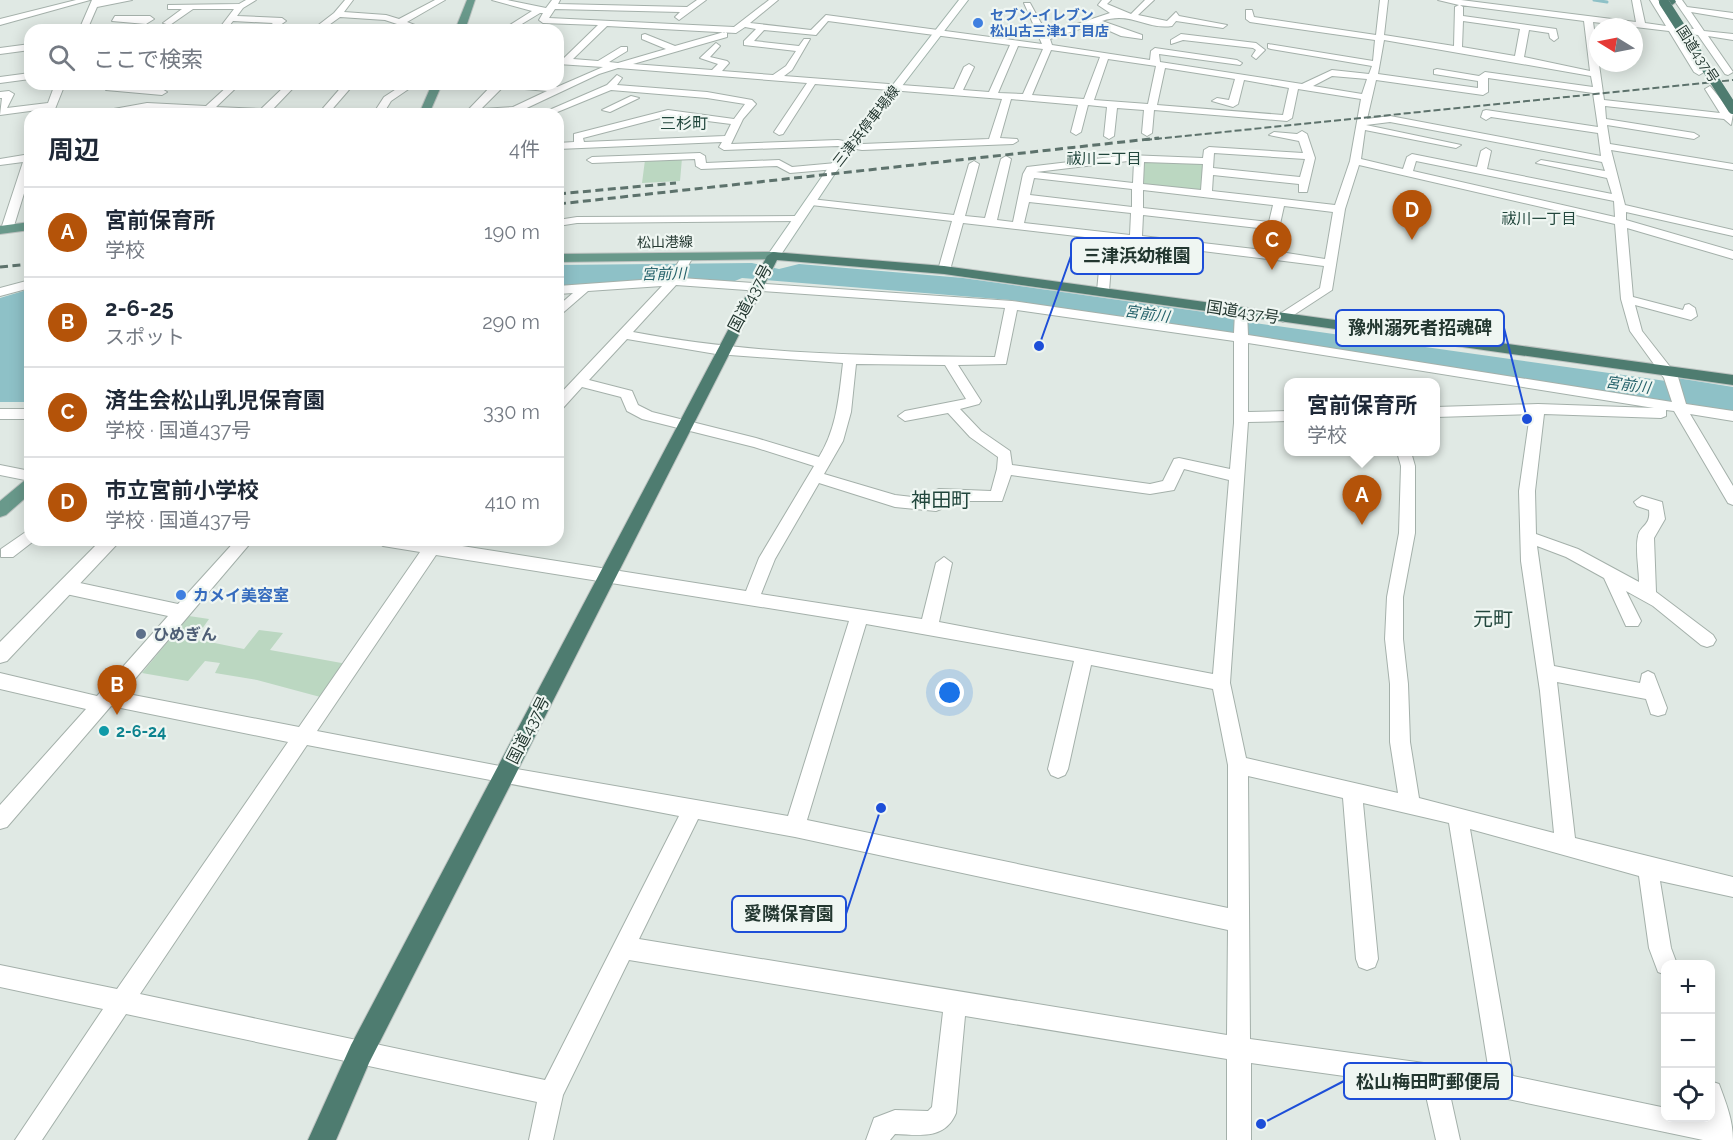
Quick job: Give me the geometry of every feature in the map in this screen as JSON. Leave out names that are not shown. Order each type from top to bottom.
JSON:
[{"type":"highway","name":"国道437号","points":[[1667,1],[1733,95]]},
{"type":"highway","name":"国道437号","points":[[1667,1],[1732,117]]},
{"type":"highway","name":"国道437号","points":[[322,1140],[360,1054],[771,258],[944,270],[1103,291],[1241,315],[1283,318],[1668,374],[1733,380]]},
{"type":"main road","points":[[462,24],[471,0]]},
{"type":"main road","name":"三津浜停車場線","points":[[771,258],[836,166],[964,0]]},
{"type":"main road","points":[[426,108],[434,90]]},
{"type":"main road","points":[[3,230],[24,227]]},
{"type":"main road","name":"松山港線","points":[[564,258],[685,260],[771,258]]},
{"type":"main road","points":[[0,511],[24,490]]},
{"type":"main road","points":[[0,655],[106,546]]},
{"type":"street","points":[[2,20],[92,2],[128,0]]},
{"type":"street","points":[[171,7],[240,6],[252,0]]},
{"type":"street","points":[[324,24],[338,14],[349,0]]},
{"type":"street","points":[[402,21],[441,0]]},
{"type":"street","points":[[496,0],[539,10]]},
{"type":"street","points":[[620,8],[626,0]]},
{"type":"street","points":[[667,27],[702,0]]},
{"type":"street","points":[[564,86],[615,66],[740,28],[774,0]]},
{"type":"street","points":[[1107,0],[1102,5],[1117,13],[1143,20],[1169,24],[1175,17],[1218,23]]},
{"type":"street","points":[[1134,16],[1150,0]]},
{"type":"street","points":[[1283,318],[1326,290],[1339,209],[1356,161],[1366,97],[1377,64],[1384,0]]},
{"type":"street","points":[[1442,0],[1588,18],[1602,126],[1619,203],[1627,300],[1636,331],[1668,374],[1679,406],[1733,499]]},
{"type":"street","points":[[1542,0],[1547,14]]},
{"type":"street","points":[[1636,0],[1639,18]]},
{"type":"street","points":[[1458,48],[1460,1]]},
{"type":"street","points":[[1667,1],[1684,9],[1733,16]]},
{"type":"street","points":[[1667,1],[1673,30],[1699,72]]},
{"type":"street","points":[[85,24],[92,2]]},
{"type":"street","points":[[552,4],[543,20],[667,27],[762,27],[813,33]]},
{"type":"street","points":[[516,24],[552,4],[688,10]]},
{"type":"street","points":[[1027,5],[1046,43]]},
{"type":"street","points":[[226,24],[240,6]]},
{"type":"street","points":[[166,22],[191,8]]},
{"type":"street","points":[[1684,9],[1728,72]]},
{"type":"street","points":[[1249,12],[1250,19],[1288,26],[1458,48],[1594,74]]},
{"type":"street","points":[[1027,96],[1046,43],[1117,13]]},
{"type":"street","points":[[338,14],[402,21],[409,24]]},
{"type":"street","points":[[112,24],[112,15],[150,19],[146,21]]},
{"type":"street","points":[[180,15],[201,16]]},
{"type":"street","points":[[231,18],[282,21],[277,24]]},
{"type":"street","points":[[774,79],[789,68],[826,18],[1015,44],[1046,43],[1158,65],[1312,63],[1315,54]]},
{"type":"street","points":[[1461,18],[1553,31],[1554,38]]},
{"type":"street","points":[[1094,21],[1135,36],[1143,20]]},
{"type":"street","points":[[563,24],[566,21]]},
{"type":"street","points":[[564,59],[605,23]]},
{"type":"street","points":[[1279,33],[1285,32],[1288,26]]},
{"type":"street","points":[[1643,26],[1733,37]]},
{"type":"street","points":[[762,27],[747,43],[801,49]]},
{"type":"street","points":[[1519,59],[1525,27]]},
{"type":"street","points":[[645,37],[672,48]]},
{"type":"street","points":[[1174,42],[1178,38],[1187,37],[1256,46],[1261,50],[1233,104],[1217,101]]},
{"type":"street","points":[[993,93],[1015,44]]},
{"type":"street","points":[[714,74],[724,63],[704,58],[716,46]]},
{"type":"street","points":[[1271,46],[1377,64]]},
{"type":"street","points":[[0,51],[24,48]]},
{"type":"street","points":[[599,65],[624,49]]},
{"type":"street","points":[[1147,133],[1158,65],[1155,51],[1237,63]]},
{"type":"street","points":[[1475,62],[1476,51]]},
{"type":"street","points":[[1716,54],[1733,56]]},
{"type":"street","points":[[1076,132],[1105,56]]},
{"type":"street","points":[[564,62],[714,74],[739,72],[774,79],[993,93],[1150,108],[1187,115],[1287,118],[1299,87]]},
{"type":"street","points":[[1252,65],[1299,87],[1366,97]]},
{"type":"street","points":[[610,87],[626,67]]},
{"type":"street","points":[[958,91],[969,67]]},
{"type":"street","points":[[1437,72],[1483,79]]},
{"type":"street","points":[[1299,87],[1314,83],[1325,74],[1371,77],[1484,92],[1483,76],[1491,76],[1732,117]]},
{"type":"street","points":[[0,80],[24,77]]},
{"type":"street","points":[[779,132],[812,82]]},
{"type":"street","points":[[559,108],[610,87],[707,95],[751,103],[736,122],[736,127],[724,147],[1013,141]]},
{"type":"street","points":[[1710,89],[1732,117]]},
{"type":"street","points":[[51,108],[58,90]]},
{"type":"street","points":[[147,106],[165,90]]},
{"type":"street","points":[[209,108],[229,90]]},
{"type":"street","points":[[268,108],[286,90]]},
{"type":"street","points":[[328,108],[345,90]]},
{"type":"street","points":[[382,108],[387,99],[401,90]]},
{"type":"street","points":[[476,108],[494,90]]},
{"type":"street","points":[[519,108],[554,90]]},
{"type":"street","points":[[104,100],[162,92]]},
{"type":"street","points":[[0,95],[9,94],[0,112],[24,111]]},
{"type":"street","points":[[593,94],[635,98],[607,110]]},
{"type":"street","points":[[993,143],[1008,95]]},
{"type":"street","points":[[1051,114],[1054,99]]},
{"type":"street","points":[[104,100],[166,108]]},
{"type":"street","points":[[1109,136],[1112,105]]},
{"type":"street","points":[[1486,117],[1486,113],[1694,135]]},
{"type":"street","points":[[578,145],[578,136],[669,114],[736,122]]},
{"type":"street","points":[[1362,124],[1390,119],[1733,177]]},
{"type":"street","points":[[1362,124],[1456,145]]},
{"type":"street","points":[[1274,135],[1302,136],[1310,156],[1300,204]]},
{"type":"street","points":[[564,146],[729,139]]},
{"type":"street","points":[[659,158],[662,142]]},
{"type":"street","points":[[1206,194],[1209,150],[1310,156]]},
{"type":"street","points":[[1481,172],[1486,151]]},
{"type":"street","points":[[1607,155],[1733,167]]},
{"type":"street","points":[[592,160],[700,156],[701,166],[778,163],[790,170],[836,166]]},
{"type":"street","points":[[1407,173],[1412,157],[1619,203],[1733,233]]},
{"type":"street","points":[[0,162],[24,159]]},
{"type":"street","points":[[990,223],[1006,159]]},
{"type":"street","points":[[1018,226],[1031,168],[1139,159],[1207,166],[1305,181]]},
{"type":"street","points":[[1136,239],[1139,159]]},
{"type":"street","points":[[1356,161],[1620,222],[1733,255]]},
{"type":"street","points":[[1541,163],[1611,175]]},
{"type":"street","points":[[944,270],[974,164]]},
{"type":"street","points":[[3,230],[24,174]]},
{"type":"street","points":[[1029,174],[1339,209]]},
{"type":"street","points":[[1023,198],[1273,226]]},
{"type":"street","points":[[1268,254],[1279,201]]},
{"type":"street","points":[[811,202],[1331,263]]},
{"type":"street","points":[[564,222],[577,220],[798,219]]},
{"type":"street","points":[[1103,291],[1108,236]]},
{"type":"street","points":[[564,398],[674,279],[685,260]]},
{"type":"street","points":[[564,290],[583,290],[674,279],[1012,305],[1241,337],[1733,416]]},
{"type":"street","points":[[0,292],[24,286]]},
{"type":"street","points":[[564,307],[583,290]]},
{"type":"street","points":[[1627,300],[1691,316],[1689,308]]},
{"type":"street","points":[[622,334],[665,344],[723,351],[850,358],[1001,361],[1012,305]]},
{"type":"street","points":[[1239,1140],[1238,765],[1221,683],[1242,417],[1241,315]]},
{"type":"street","points":[[751,599],[767,558],[817,470],[829,454],[840,428],[850,358]]},
{"type":"street","points":[[949,361],[974,401],[951,406],[953,408]]},
{"type":"street","points":[[580,381],[627,394],[636,412],[756,443],[895,501],[936,505],[939,495],[997,497],[1005,469],[1005,455],[977,437],[953,408]]},
{"type":"street","points":[[1440,412],[1679,406]]},
{"type":"street","points":[[905,416],[953,408]]},
{"type":"street","points":[[1538,409],[1527,490],[1528,537],[1532,590],[1546,672],[1566,845]]},
{"type":"street","points":[[0,414],[24,414]]},
{"type":"street","points":[[1242,417],[1284,416]]},
{"type":"street","points":[[1405,456],[1408,466],[1407,533],[1395,597],[1394,639],[1399,684],[1400,742],[1410,805]]},
{"type":"street","points":[[1005,469],[1150,489],[1169,486],[1179,463],[1237,476]]},
{"type":"street","points":[[0,470],[24,475]]},
{"type":"street","points":[[1642,502],[1656,506],[1658,513],[1653,530],[1646,536],[1648,595]]},
{"type":"street","points":[[1528,537],[1572,553],[1648,595],[1707,640]]},
{"type":"street","points":[[8,553],[24,540]]},
{"type":"street","points":[[0,820],[240,546]]},
{"type":"street","points":[[27,1140],[432,546]]},
{"type":"street","points":[[449,546],[607,577],[1084,655],[1221,683]]},
{"type":"street","points":[[929,628],[945,562]]},
{"type":"street","points":[[1610,574],[1632,621]]},
{"type":"street","points":[[66,587],[183,612]]},
{"type":"street","points":[[795,827],[859,618]]},
{"type":"street","points":[[1058,769],[1084,655]]},
{"type":"street","points":[[1546,672],[1653,693]]},
{"type":"street","points":[[0,681],[505,776],[795,827],[1016,876],[1237,921]]},
{"type":"street","points":[[1238,765],[1458,816],[1648,868],[1733,887]]},
{"type":"street","points":[[1353,792],[1366,959]]},
{"type":"street","points":[[541,1140],[551,1093],[693,808]]},
{"type":"street","points":[[1458,816],[1503,1086]]},
{"type":"street","points":[[1648,868],[1660,948],[1664,960]]},
{"type":"street","points":[[624,948],[1239,1049],[1503,1086],[1726,1136]]},
{"type":"street","points":[[0,976],[121,1004],[551,1093]]},
{"type":"street","points":[[878,1140],[883,1127],[895,1122],[932,1123],[944,1113],[955,1002]]},
{"type":"street","points":[[1434,1076],[1448,1140]]},
{"type":"street","points":[[1715,1106],[1726,1136]]},
{"type":"green space","points":[[682,158],[680,181],[642,183],[645,160]]},
{"type":"green space","points":[[1141,160],[1204,162],[1202,192],[1140,185]]},
{"type":"green space","points":[[189,616],[209,619],[195,639],[244,649],[259,630],[283,633],[270,650],[347,664],[324,698],[257,680],[215,673],[220,663],[205,661],[188,681],[142,673]]},
{"type":"water","name":"宮前川","points":[[752,263],[779,269],[799,264],[963,278],[1225,315],[1255,323],[1673,382],[1677,378],[1733,387],[1733,412],[1010,300],[742,278],[730,283],[564,286],[564,265]]},
{"type":"water","points":[[24,291],[24,402],[0,402],[0,298]]},
{"type":"waterway","points":[[1594,0],[1607,2]]},
{"type":"railway","points":[[1145,140],[1733,80]]},
{"type":"railway","points":[[564,203],[1159,138]]},
{"type":"railway","points":[[564,193],[676,183]]},
{"type":"railway","points":[[0,267],[24,265]]},
{"type":"place","name":"セブン-イレブン 松山古三津1丁目店","points":[[978,23]]},
{"type":"place","name":"市立宮前小学校","points":[[1412,240]]},
{"type":"place","name":"済生会松山乳児保育園","points":[[1272,270]]},
{"type":"place","name":"三津浜幼稚園","points":[[1039,346]]},
{"type":"place","name":"豫州溺死者招魂碑","points":[[1527,419]]},
{"type":"place","name":"宮前保育所","points":[[1362,525]]},
{"type":"place","name":"カメイ美容室","points":[[181,595]]},
{"type":"place","name":"ひめぎん","points":[[141,634]]},
{"type":"place","name":"2-6-25","points":[[117,715]]},
{"type":"place","name":"2-6-24","points":[[104,731]]},
{"type":"place","name":"愛隣保育園","points":[[881,808]]},
{"type":"place","name":"松山梅田町郵便局","points":[[1261,1124]]},
{"type":"district","name":"三杉町","points":[[684,123]]},
{"type":"district","name":"祓川二丁目","points":[[1104,159]]},
{"type":"district","name":"祓川一丁目","points":[[1539,219]]},
{"type":"district","name":"神田町","points":[[941,500]]},
{"type":"district","name":"元町","points":[[1493,619]]}]
